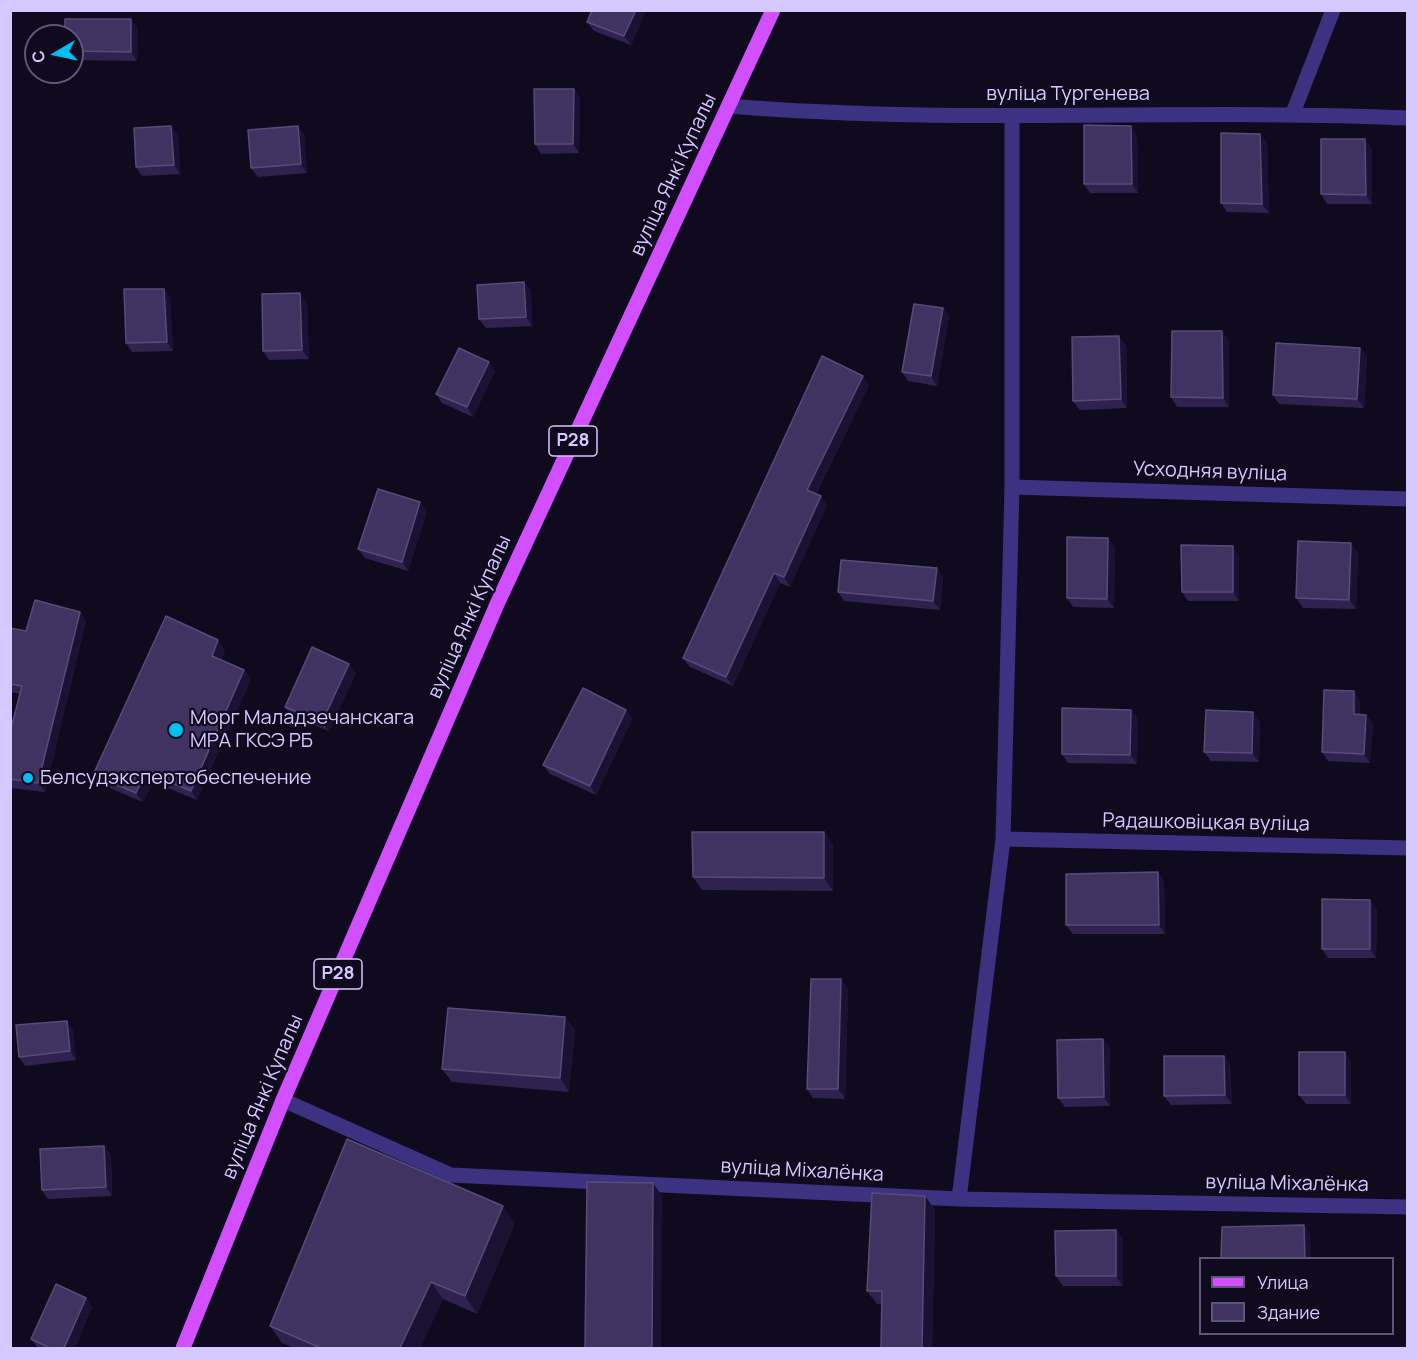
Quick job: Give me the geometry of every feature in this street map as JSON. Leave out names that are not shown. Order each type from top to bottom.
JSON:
[{"type":"main road","name":"вуліца Янкі Купалы","points":[[183,1348],[283,1101],[498,602],[773,10]]},
{"type":"street","points":[[1293,113],[1333,10]]},
{"type":"street","name":"вуліца Тургенева","points":[[729,106],[794,111],[1012,116],[1293,113],[1407,118]]},
{"type":"street","points":[[959,1199],[1003,839],[1012,487],[1012,116]]},
{"type":"street","name":"Усходняя вуліца","points":[[1012,487],[1407,499]]},
{"type":"street","name":"Радашковіцкая вуліца","points":[[1003,839],[1407,848]]},
{"type":"street","name":"вуліца Міхалёнка","points":[[283,1101],[451,1175],[959,1199],[1407,1207]]},
{"type":"building","points":[[592,10],[636,10],[624,36],[587,22]]},
{"type":"building","points":[[65,19],[131,19],[131,52],[84,51],[84,24],[65,24]]},
{"type":"building","points":[[534,89],[574,89],[573,144],[535,144]]},
{"type":"building","points":[[1084,125],[1131,126],[1132,184],[1084,184]]},
{"type":"building","points":[[171,126],[174,165],[136,167],[134,128]]},
{"type":"building","points":[[298,126],[301,164],[251,168],[248,130]]},
{"type":"building","points":[[1221,133],[1260,134],[1262,204],[1221,203]]},
{"type":"building","points":[[1321,139],[1365,139],[1366,195],[1321,194]]},
{"type":"building","points":[[524,282],[526,317],[479,319],[477,285]]},
{"type":"building","points":[[124,289],[164,289],[167,342],[126,343]]},
{"type":"building","points":[[300,293],[302,350],[263,351],[262,294]]},
{"type":"building","points":[[914,304],[943,308],[931,376],[902,372]]},
{"type":"building","points":[[1172,331],[1222,331],[1223,398],[1171,397]]},
{"type":"building","points":[[1119,336],[1121,399],[1073,401],[1072,337]]},
{"type":"building","points":[[1276,343],[1360,348],[1357,399],[1273,395]]},
{"type":"building","points":[[459,348],[489,362],[467,407],[436,394]]},
{"type":"building","points":[[822,356],[863,376],[807,490],[821,496],[784,577],[774,573],[726,677],[683,658]]},
{"type":"building","points":[[378,489],[420,502],[402,562],[358,549]]},
{"type":"building","points":[[1067,537],[1108,538],[1107,599],[1067,598]]},
{"type":"building","points":[[1298,541],[1351,543],[1349,600],[1296,598]]},
{"type":"building","points":[[1181,545],[1233,546],[1233,592],[1182,592]]},
{"type":"building","points":[[841,560],[937,568],[933,601],[838,592]]},
{"type":"building","points":[[35,600],[80,612],[38,783],[10,779],[10,732],[22,686],[10,684],[10,628],[26,631]]},
{"type":"building","name":"Морг Маладзечанскага МРА ГКСЭ РБ","points":[[166,616],[218,640],[212,656],[244,670],[191,791],[146,772],[136,793],[93,775]]},
{"type":"building","points":[[312,647],[349,664],[322,722],[285,707]]},
{"type":"building","points":[[583,688],[626,710],[590,786],[543,765]]},
{"type":"building","points":[[1324,690],[1354,691],[1354,714],[1366,715],[1364,754],[1322,752]]},
{"type":"building","points":[[1062,708],[1131,710],[1130,755],[1062,754]]},
{"type":"building","points":[[1206,710],[1253,712],[1252,753],[1204,752]]},
{"type":"building","points":[[692,832],[824,832],[824,878],[693,877]]},
{"type":"building","points":[[1158,872],[1159,925],[1066,925],[1066,874]]},
{"type":"building","points":[[1322,899],[1370,900],[1370,949],[1322,949]]},
{"type":"building","points":[[811,979],[841,979],[838,1089],[807,1089]]},
{"type":"building","points":[[448,1008],[565,1017],[560,1078],[442,1069]]},
{"type":"building","points":[[67,1021],[70,1051],[19,1057],[16,1025]]},
{"type":"building","points":[[1103,1039],[1104,1097],[1058,1098],[1057,1040]]},
{"type":"building","points":[[1299,1052],[1345,1052],[1345,1095],[1299,1095]]},
{"type":"building","points":[[1164,1056],[1224,1056],[1225,1095],[1164,1096]]},
{"type":"building","points":[[347,1139],[503,1206],[465,1296],[431,1282],[400,1348],[321,1348],[270,1326]]},
{"type":"building","points":[[104,1146],[106,1187],[42,1190],[40,1149]]},
{"type":"building","points":[[587,1182],[653,1183],[652,1348],[585,1348]]},
{"type":"building","points":[[872,1193],[925,1196],[922,1348],[881,1348],[882,1291],[867,1291]]},
{"type":"building","points":[[1304,1225],[1305,1257],[1221,1257],[1222,1227]]},
{"type":"building","points":[[1116,1230],[1116,1276],[1056,1276],[1055,1231]]},
{"type":"building","points":[[56,1284],[86,1298],[64,1348],[50,1348],[31,1339]]},
{"type":"place","name":"Морг Маладзечанскага МРА ГКСЭ РБ","points":[[176,730]]},
{"type":"place","name":"Белсудэкспертобеспечение","points":[[28,778]]}]
